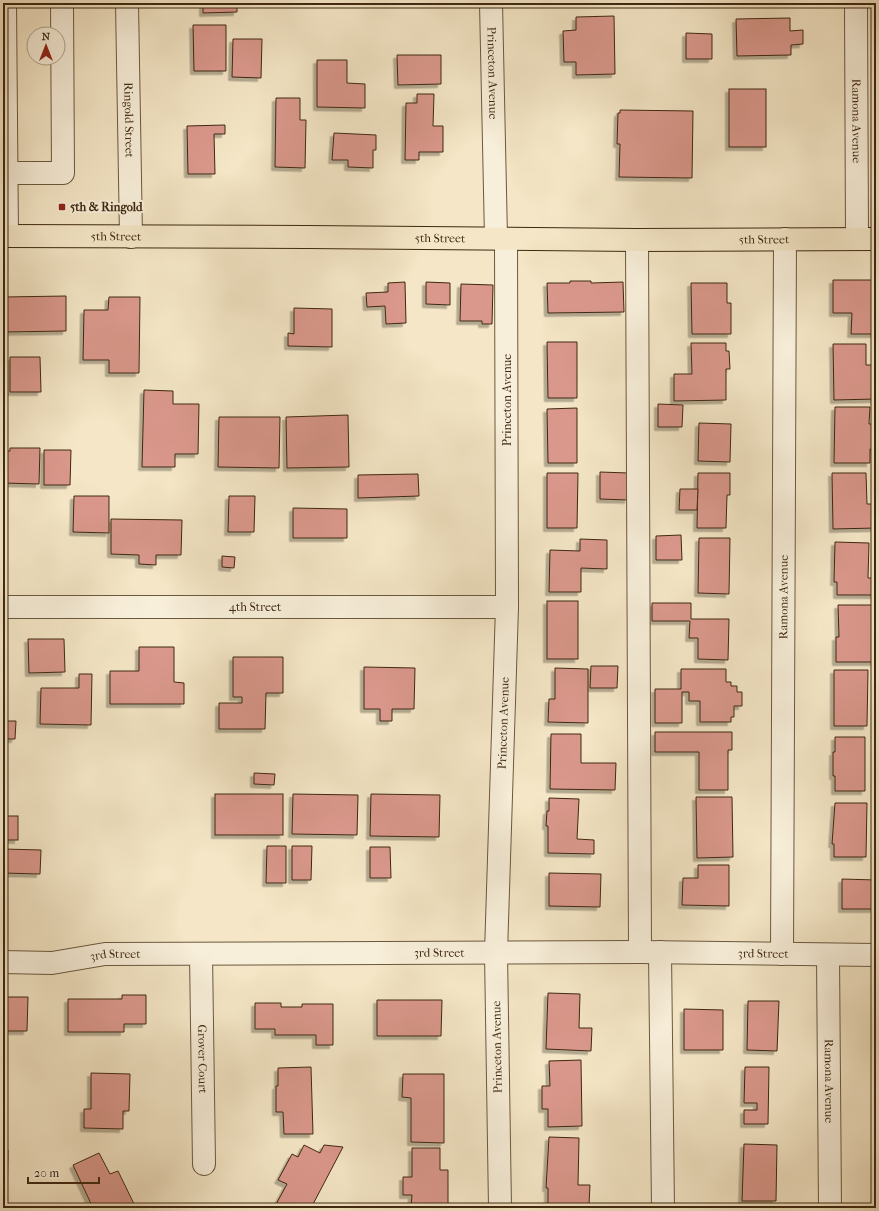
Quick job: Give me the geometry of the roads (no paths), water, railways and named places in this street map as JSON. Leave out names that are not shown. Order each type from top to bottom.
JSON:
[{"type":"main road","name":"5th Street","points":[[5,236],[637,240],[866,239]]},
{"type":"street","points":[[4,3],[5,236]]},
{"type":"street","points":[[5,173],[63,173],[62,3]]},
{"type":"street","name":"Ringold Street","points":[[127,3],[131,237]]},
{"type":"street","name":"Princeton Avenue","points":[[492,3],[501,239],[507,607],[496,953],[500,1208]]},
{"type":"street","name":"Ramona Avenue","points":[[856,3],[866,239]]},
{"type":"street","name":"Ramona Avenue","points":[[782,954],[785,239]]},
{"type":"street","points":[[637,240],[650,952],[663,1208]]},
{"type":"street","name":"4th Street","points":[[3,607],[507,607]]},
{"type":"street","name":"3rd Street","points":[[3,962],[52,962],[105,954],[650,952],[876,955]]},
{"type":"street","name":"Grover Court","points":[[201,954],[204,1164]]},
{"type":"street","name":"Ramona Avenue","points":[[828,955],[830,1208]]},
{"type":"place","name":"5th & Ringold","points":[[62,207]]}]
